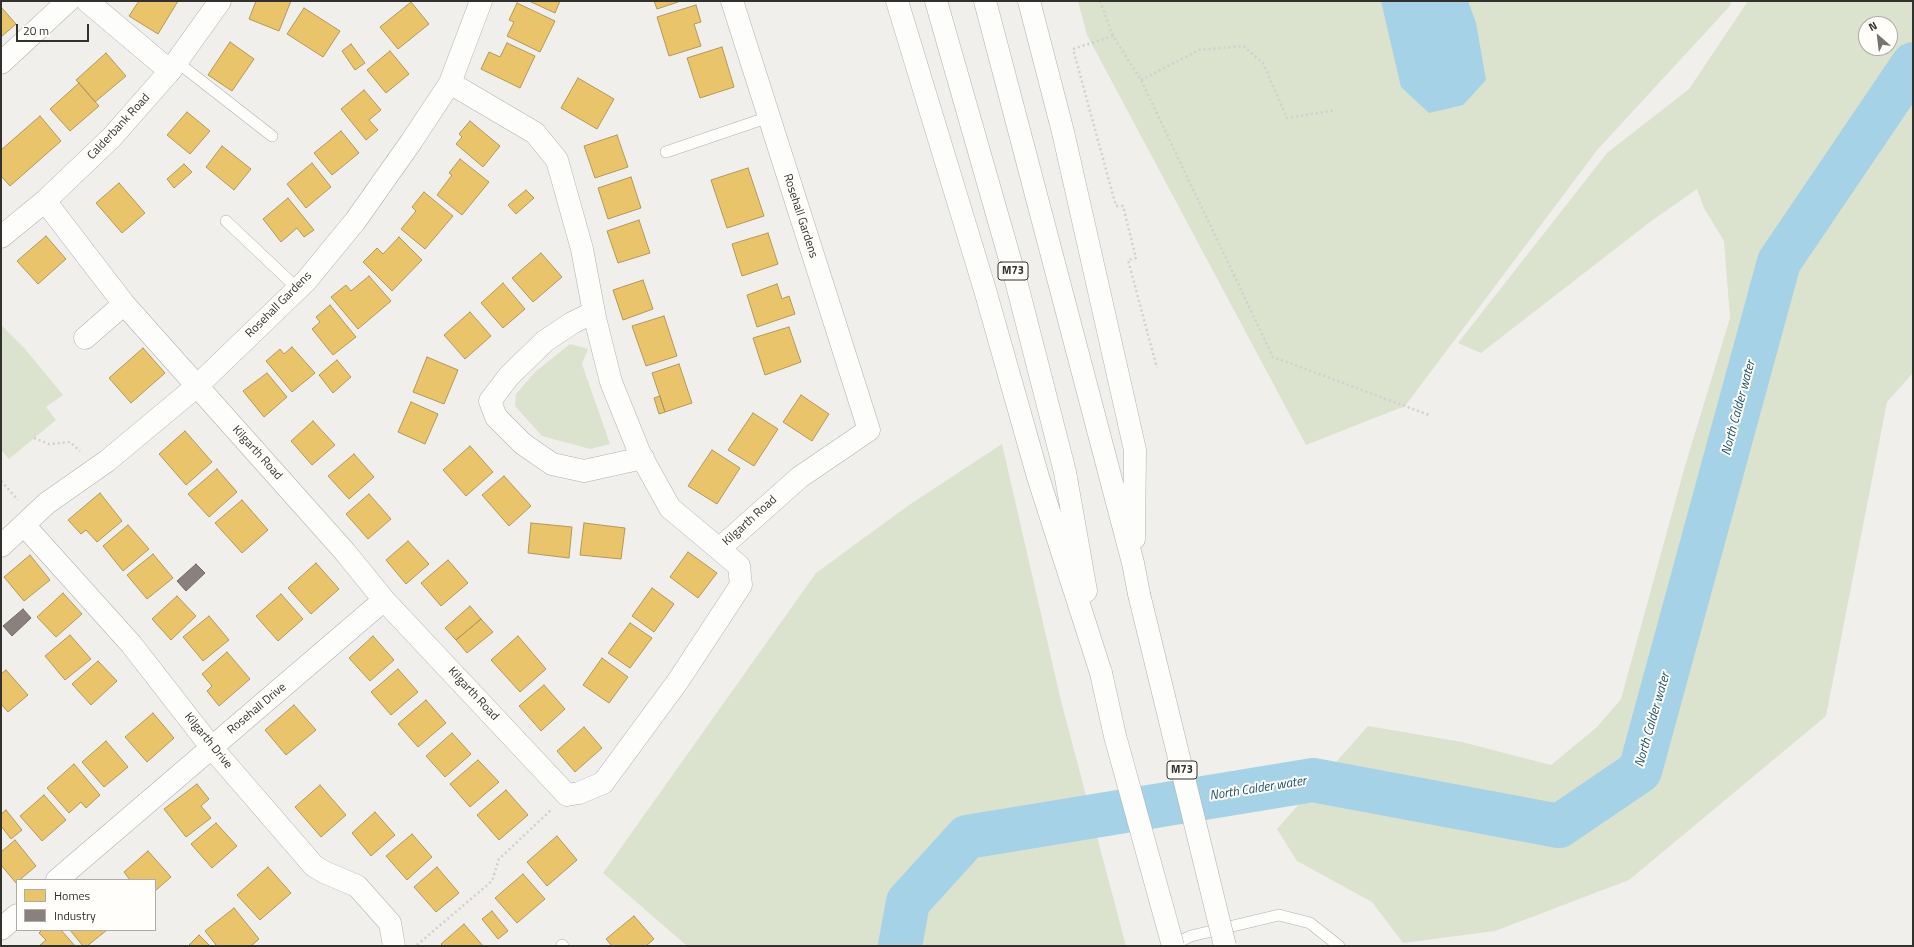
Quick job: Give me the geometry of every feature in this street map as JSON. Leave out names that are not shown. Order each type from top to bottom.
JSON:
[{"type":"main road","points":[[1,63],[68,1]]},
{"type":"main road","points":[[87,1],[173,67]]},
{"type":"main road","name":"Calderbank Road","points":[[1,237],[46,201],[112,137],[173,67],[220,1]]},
{"type":"main road","name":"Rosehall Gardens","points":[[1,546],[47,503],[98,467],[197,386],[298,289],[356,220],[411,142],[450,83],[481,1]]},
{"type":"main road","name":"Rosehall Gardens","points":[[732,1],[869,430]]},
{"type":"main road","points":[[897,1],[985,290],[1038,477],[1070,547],[1115,736],[1173,946]]},
{"type":"main road","name":"M73","points":[[936,1],[1015,277],[1065,472],[1070,547]]},
{"type":"main road","name":"M73","points":[[985,1],[1129,524],[1133,563],[1225,946]]},
{"type":"main road","name":"M73","points":[[1029,1],[1063,132],[1134,450],[1129,524]]},
{"type":"main road","points":[[450,83],[535,133],[557,160],[582,249],[594,312],[611,382],[643,458],[670,508],[719,549]]},
{"type":"main road","name":"Kilgarth Road","points":[[46,201],[124,304],[345,552],[384,600],[567,795],[579,793],[603,783],[678,681],[741,585],[739,566],[719,549],[800,477],[869,430]]},
{"type":"main road","points":[[85,338],[124,304]]},
{"type":"main road","points":[[594,312],[572,323],[545,341],[509,376],[490,401],[496,417],[523,444],[552,464],[584,471],[643,458]]},
{"type":"main road","name":"Kilgarth Drive","points":[[24,525],[130,644],[212,748],[314,866],[324,872],[357,886],[390,923],[394,946]]},
{"type":"main road","name":"Rosehall Drive","points":[[59,879],[384,600]]},
{"type":"main road","points":[[1,928],[16,916]]},
{"type":"lane","points":[[173,67],[272,136]]},
{"type":"lane","points":[[666,152],[769,117]]},
{"type":"lane","points":[[226,221],[298,289]]},
{"type":"lane","points":[[1170,946],[1191,936],[1279,915],[1310,923],[1339,946]]},
{"type":"path","points":[[1100,1],[1113,36],[1141,80],[1273,357],[1429,415]]},
{"type":"path","points":[[1113,36],[1074,49],[1116,206],[1123,206],[1136,258],[1128,260],[1156,368]]},
{"type":"path","points":[[1141,80],[1199,50],[1242,46],[1263,63],[1287,118],[1336,110]]},
{"type":"path","points":[[34,438],[49,444],[70,442],[98,467]]},
{"type":"path","points":[[416,946],[492,881],[499,859],[567,795]]},
{"type":"green space","points":[[1078,1],[1732,1],[1729,7],[1598,149],[1405,406],[1306,445],[1087,35]]},
{"type":"green space","points":[[1748,1],[1913,1],[1913,373],[1887,402],[1826,716],[1629,880],[1495,931],[1403,943],[1372,902],[1297,861],[1277,829],[1368,726],[1462,742],[1551,765],[1597,727],[1621,699],[1685,466],[1730,318],[1724,241],[1704,208],[1697,189],[1650,222],[1481,353],[1458,343],[1607,153],[1689,89]]},
{"type":"green space","points":[[1,325],[25,349],[63,395],[46,407],[56,420],[9,459],[1,450]]},
{"type":"green space","points":[[570,344],[588,349],[582,364],[610,444],[590,449],[542,436],[515,406],[516,394],[535,372]]},
{"type":"green space","points":[[1002,444],[1061,701],[1126,946],[687,946],[603,873],[816,573],[909,505]]},
{"type":"water","points":[[1381,1],[1468,1],[1476,23],[1486,80],[1463,105],[1429,113],[1401,87]]},
{"type":"building: Homes","points":[[139,1],[178,1],[158,34],[129,16]]},
{"type":"building: Homes","points":[[256,1],[291,1],[279,31],[249,19]]},
{"type":"building: Homes","points":[[529,1],[560,1],[555,13]]},
{"type":"building: Homes","points":[[654,1],[681,1],[657,9]]},
{"type":"building: Homes","points":[[411,2],[429,24],[398,49],[380,27]]},
{"type":"building: Homes","points":[[517,3],[555,21],[540,52],[507,36],[514,22],[509,20]]},
{"type":"building: Homes","points":[[696,5],[701,22],[694,24],[701,46],[669,56],[657,17]]},
{"type":"building: Homes","points":[[1,7],[16,24],[1,37]]},
{"type":"building: Homes","points":[[304,8],[340,31],[323,57],[287,34]]},
{"type":"building: Homes","points":[[230,42],[254,59],[232,91],[208,75]]},
{"type":"building: Homes","points":[[507,43],[535,56],[520,88],[481,69],[489,52],[500,57]]},
{"type":"building: Homes","points":[[351,44],[365,63],[355,70],[342,51]]},
{"type":"building: Homes","points":[[722,47],[734,87],[700,98],[687,58]]},
{"type":"building: Homes","points":[[390,51],[409,74],[386,93],[367,70]]},
{"type":"building: Homes","points":[[106,53],[126,76],[95,102],[76,80]]},
{"type":"building: Homes","points":[[578,78],[614,99],[597,129],[561,108]]},
{"type":"building: Homes","points":[[79,83],[99,106],[70,131],[50,109]]},
{"type":"building: Homes","points":[[364,90],[381,110],[369,120],[378,130],[366,140],[341,109]]},
{"type":"building: Homes","points":[[187,112],[210,131],[190,154],[167,135]]},
{"type":"building: Homes","points":[[40,116],[61,141],[10,186],[1,176],[1,150]]},
{"type":"building: Homes","points":[[470,121],[500,146],[483,167],[456,144],[462,137],[459,134]]},
{"type":"building: Homes","points":[[341,131],[359,153],[332,175],[314,153]]},
{"type":"building: Homes","points":[[617,135],[628,167],[595,178],[584,146]]},
{"type":"building: Homes","points":[[222,146],[251,169],[234,190],[206,167]]},
{"type":"building: Homes","points":[[460,159],[489,182],[462,215],[437,195],[452,175],[449,173]]},
{"type":"building: Homes","points":[[312,163],[331,187],[306,208],[287,184]]},
{"type":"building: Homes","points":[[184,164],[192,172],[174,188],[167,179]]},
{"type":"building: Homes","points":[[748,168],[764,216],[727,228],[711,180]]},
{"type":"building: Homes","points":[[631,177],[641,208],[608,219],[598,188]]},
{"type":"building: Homes","points":[[119,183],[145,213],[122,233],[96,203]]},
{"type":"building: Homes","points":[[526,190],[534,198],[516,214],[508,205]]},
{"type":"building: Homes","points":[[424,192],[453,216],[425,249],[401,229],[416,211],[412,207]]},
{"type":"building: Homes","points":[[288,198],[314,230],[304,237],[297,228],[281,242],[263,219]]},
{"type":"building: Homes","points":[[639,220],[650,253],[618,263],[607,231]]},
{"type":"building: Homes","points":[[768,233],[778,264],[742,276],[732,244]]},
{"type":"building: Homes","points":[[46,236],[66,259],[38,284],[17,261]]},
{"type":"building: Homes","points":[[399,237],[422,260],[392,291],[363,262],[377,248],[383,254]]},
{"type":"building: Homes","points":[[541,253],[562,277],[533,302],[512,278]]},
{"type":"building: Homes","points":[[369,276],[391,301],[358,329],[331,297],[346,285],[351,291]]},
{"type":"building: Homes","points":[[643,280],[653,309],[623,320],[613,290]]},
{"type":"building: Homes","points":[[503,283],[525,309],[503,328],[481,303]]},
{"type":"building: Homes","points":[[777,284],[782,299],[789,296],[795,314],[757,327],[747,295]]},
{"type":"building: Homes","points":[[330,305],[356,337],[333,355],[312,329],[320,322],[316,317]]},
{"type":"building: Homes","points":[[470,312],[491,336],[465,359],[444,335]]},
{"type":"building: Homes","points":[[664,316],[677,356],[646,366],[632,326]]},
{"type":"building: Homes","points":[[789,327],[801,362],[765,375],[753,338]]},
{"type":"building: Homes","points":[[292,347],[315,373],[292,392],[266,361],[280,349],[284,354]]},
{"type":"building: Homes","points":[[143,348],[165,373],[131,403],[109,378]]},
{"type":"building: Homes","points":[[427,357],[458,370],[444,404],[413,392]]},
{"type":"building: Homes","points":[[337,360],[351,377],[333,393],[319,375]]},
{"type":"building: Homes","points":[[679,364],[692,403],[665,412],[652,373]]},
{"type":"building: Homes","points":[[267,373],[287,397],[264,417],[243,391]]},
{"type":"building: Homes","points":[[801,395],[829,414],[812,441],[783,422]]},
{"type":"building: Homes","points":[[660,396],[665,412],[659,414],[654,398]]},
{"type":"building: Homes","points":[[411,402],[438,414],[425,444],[398,432]]},
{"type":"building: Homes","points":[[753,413],[778,429],[754,466],[728,450]]},
{"type":"building: Homes","points":[[313,421],[335,445],[312,465],[291,441]]},
{"type":"building: Homes","points":[[185,431],[212,462],[186,485],[159,454]]},
{"type":"building: Homes","points":[[470,446],[493,472],[466,496],[443,470]]},
{"type":"building: Homes","points":[[712,450],[740,468],[717,504],[688,486]]},
{"type":"building: Homes","points":[[354,454],[374,477],[349,499],[328,476]]},
{"type":"building: Homes","points":[[217,469],[237,492],[209,517],[188,494]]},
{"type":"building: Homes","points":[[504,476],[531,506],[509,526],[482,495]]},
{"type":"building: Homes","points":[[100,493],[122,521],[97,542],[86,530],[81,534],[68,520]]},
{"type":"building: Homes","points":[[369,494],[391,519],[368,539],[346,514]]},
{"type":"building: Homes","points":[[242,500],[268,530],[242,553],[215,523]]},
{"type":"building: Homes","points":[[531,523],[572,527],[569,558],[528,553]]},
{"type":"building: Homes","points":[[584,523],[625,528],[621,559],[580,555]]},
{"type":"building: Homes","points":[[128,525],[149,549],[123,571],[103,546]]},
{"type":"building: Homes","points":[[408,541],[429,564],[406,584],[386,560]]},
{"type":"building: Homes","points":[[688,552],[717,573],[698,598],[670,577]]},
{"type":"building: Homes","points":[[153,554],[173,578],[147,599],[127,575]]},
{"type":"building: Homes","points":[[30,555],[50,580],[24,601],[4,577]]},
{"type":"building: Homes","points":[[448,560],[468,583],[441,606],[421,583]]},
{"type":"building: Homes","points":[[316,563],[339,589],[311,614],[288,588]]},
{"type":"building: Homes","points":[[652,588],[674,604],[654,632],[632,616]]},
{"type":"building: Homes","points":[[63,593],[82,614],[56,637],[37,617]]},
{"type":"building: Homes","points":[[281,594],[303,619],[278,641],[256,616]]},
{"type":"building: Homes","points":[[177,596],[196,616],[171,640],[152,619]]},
{"type":"building: Homes","points":[[470,606],[481,619],[456,640],[445,628]]},
{"type":"building: Homes","points":[[209,616],[229,640],[203,661],[183,637]]},
{"type":"building: Homes","points":[[481,619],[493,632],[467,653],[456,640]]},
{"type":"building: Homes","points":[[630,623],[652,638],[630,668],[608,653]]},
{"type":"building: Homes","points":[[70,635],[91,659],[65,680],[45,656]]},
{"type":"building: Homes","points":[[373,636],[394,660],[370,681],[349,658]]},
{"type":"building: Homes","points":[[518,636],[546,669],[520,692],[491,660]]},
{"type":"building: Homes","points":[[227,652],[250,679],[219,706],[207,691],[212,686],[202,674]]},
{"type":"building: Homes","points":[[602,658],[628,677],[609,703],[583,685]]},
{"type":"building: Homes","points":[[98,661],[117,681],[91,705],[72,684]]},
{"type":"building: Homes","points":[[398,669],[418,692],[391,715],[371,692]]},
{"type":"building: Homes","points":[[6,670],[28,695],[8,712],[1,704],[1,674]]},
{"type":"building: Homes","points":[[544,685],[565,709],[541,731],[519,706]]},
{"type":"building: Homes","points":[[426,700],[446,723],[418,747],[398,724]]},
{"type":"building: Homes","points":[[294,705],[316,730],[286,755],[265,730]]},
{"type":"building: Homes","points":[[153,713],[174,738],[147,762],[125,737]]},
{"type":"building: Homes","points":[[584,727],[602,748],[575,772],[557,751]]},
{"type":"building: Homes","points":[[452,733],[471,754],[445,777],[426,756]]},
{"type":"building: Homes","points":[[106,741],[128,767],[104,787],[82,762]]},
{"type":"building: Homes","points":[[478,760],[499,782],[470,807],[450,784]]},
{"type":"building: Homes","points":[[74,764],[100,795],[86,808],[81,802],[69,813],[47,788]]},
{"type":"building: Homes","points":[[197,784],[209,799],[201,806],[211,818],[186,837],[164,809]]},
{"type":"building: Homes","points":[[320,785],[346,815],[321,837],[295,807]]},
{"type":"building: Homes","points":[[506,790],[528,815],[499,840],[477,815]]},
{"type":"building: Homes","points":[[44,795],[66,820],[42,841],[20,816]]},
{"type":"building: Homes","points":[[6,810],[22,830],[11,839],[1,826],[1,814]]},
{"type":"building: Homes","points":[[375,812],[395,835],[371,856],[352,833]]},
{"type":"building: Homes","points":[[216,823],[237,846],[212,868],[191,844]]},
{"type":"building: Homes","points":[[412,834],[432,857],[407,880],[386,856]]},
{"type":"building: Homes","points":[[557,836],[577,860],[547,886],[527,862]]},
{"type":"building: Homes","points":[[15,840],[36,866],[21,879],[16,879],[16,883],[1,865],[1,852]]},
{"type":"building: Homes","points":[[148,851],[171,877],[156,890],[156,879],[129,879],[124,872]]},
{"type":"building: Homes","points":[[268,867],[291,893],[260,920],[237,895]]},
{"type":"building: Homes","points":[[437,867],[459,893],[436,912],[414,887]]},
{"type":"building: Homes","points":[[523,874],[545,899],[517,923],[495,898]]},
{"type":"building: Homes","points":[[234,908],[259,939],[251,946],[217,946],[205,931]]},
{"type":"building: Homes","points":[[492,911],[508,931],[498,939],[482,919]]},
{"type":"building: Homes","points":[[634,916],[654,939],[646,946],[612,946],[606,939]]},
{"type":"building: Homes","points":[[464,924],[483,946],[443,946],[441,944]]},
{"type":"building: Homes","points":[[41,931],[62,931],[75,946],[39,946],[46,940],[39,933]]},
{"type":"building: Homes","points":[[71,931],[106,931],[87,946],[83,946]]},
{"type":"building: Homes","points":[[199,935],[210,946],[188,946]]},
{"type":"building: Industry","points":[[196,564],[205,573],[186,591],[177,581]]},
{"type":"building: Industry","points":[[23,609],[31,618],[12,636],[3,626]]},
{"type":"waterway","name":"North Calder water","points":[[900,946],[908,902],[967,837],[1313,780],[1559,826],[1640,771],[1779,262],[1913,64]]}]
